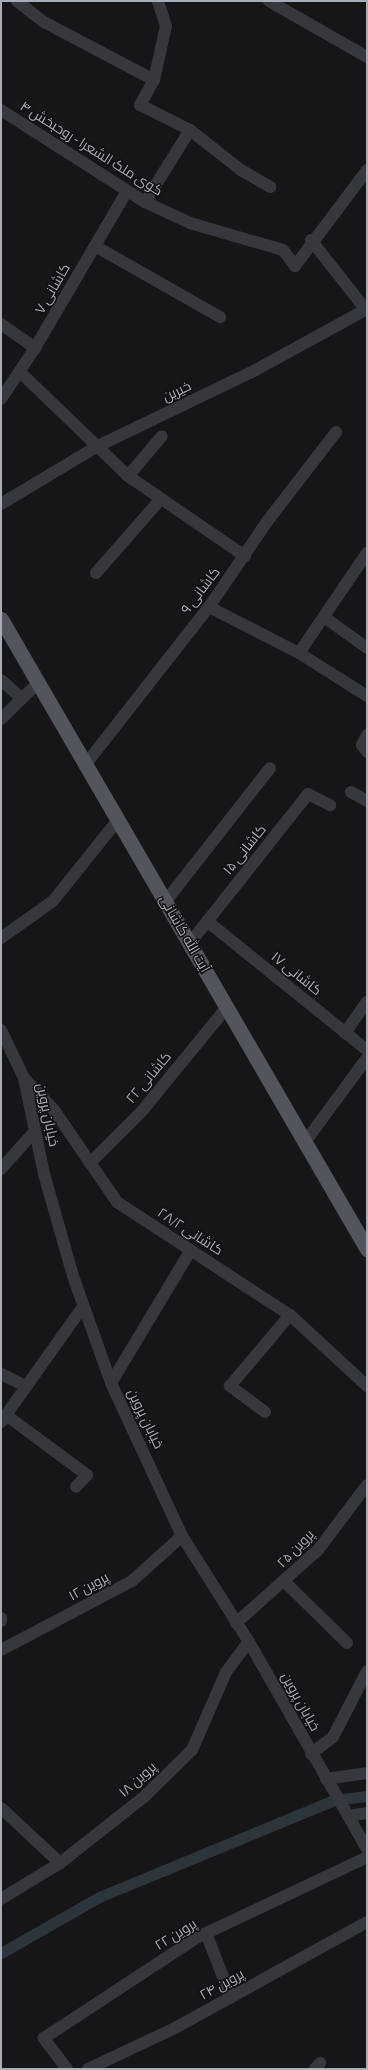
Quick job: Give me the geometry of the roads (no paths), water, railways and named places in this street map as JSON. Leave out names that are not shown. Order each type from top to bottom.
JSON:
[{"type":"main road","name":"آیت الله کاشانی","points":[[2,623],[367,1248]]},
{"type":"street","points":[[17,1],[44,22],[154,80]]},
{"type":"street","points":[[158,1],[166,26],[154,80],[140,105],[190,130],[241,170],[271,187]]},
{"type":"street","points":[[269,1],[367,56]]},
{"type":"street","name":"کوی ملک الشعرا - روحبخش ۴","points":[[1,110],[145,202],[190,223],[283,250],[295,266],[311,240]]},
{"type":"street","points":[[145,202],[190,130]]},
{"type":"street","points":[[366,310],[311,240],[367,170]]},
{"type":"street","name":"کاشانی ۷","points":[[1,399],[35,348],[127,191]]},
{"type":"street","points":[[95,246],[220,317]]},
{"type":"street","name":"خیرین","points":[[1,504],[98,446],[250,373],[366,310]]},
{"type":"street","points":[[1,324],[35,348]]},
{"type":"street","points":[[20,372],[128,476],[160,500],[245,556]]},
{"type":"street","name":"کاشانی ۹","points":[[85,764],[209,607],[336,432]]},
{"type":"street","points":[[128,476],[162,436]]},
{"type":"street","points":[[96,573],[160,500]]},
{"type":"street","points":[[299,653],[367,553]]},
{"type":"street","points":[[209,607],[238,619],[299,653],[367,696]]},
{"type":"street","points":[[324,617],[367,648]]},
{"type":"street","points":[[1,680],[21,698]]},
{"type":"street","points":[[1,719],[38,683]]},
{"type":"street","points":[[367,735],[362,745],[367,752]]},
{"type":"street","points":[[165,902],[270,768]]},
{"type":"street","points":[[351,792],[367,802]]},
{"type":"street","name":"کاشانی ۱۵","points":[[190,944],[308,794],[330,804]]},
{"type":"street","points":[[1,938],[53,901],[118,820]]},
{"type":"street","name":"کاشانی ۱۷","points":[[207,921],[367,1050]]},
{"type":"street","points":[[345,1033],[367,1002]]},
{"type":"street","name":"کاشانی ۲۲","points":[[90,1163],[142,1111],[227,1007]]},
{"type":"street","name":"خیابان پروین","points":[[1,1030],[24,1078],[34,1131],[82,1308],[111,1384],[182,1536],[249,1642],[311,1754],[348,1816]]},
{"type":"street","points":[[305,1142],[367,1058]]},
{"type":"street","name":"کاشانی ۲۸/۲","points":[[24,1078],[54,1110],[117,1202],[290,1315],[367,1386]]},
{"type":"street","points":[[1,1169],[34,1131]]},
{"type":"street","points":[[111,1384],[191,1250]]},
{"type":"street","points":[[76,1487],[87,1475],[3,1418],[82,1308]]},
{"type":"street","points":[[265,1412],[230,1386],[290,1315]]},
{"type":"street","points":[[1,1374],[26,1386]]},
{"type":"street","name":"پروین ۲۵","points":[[236,1623],[285,1582],[318,1550],[367,1485]]},
{"type":"street","name":"پروین ۱۲","points":[[1,1650],[132,1580],[182,1536]]},
{"type":"street","points":[[285,1582],[347,1643]]},
{"type":"street","name":"پروین ۱۸","points":[[1,1899],[60,1863],[145,1796],[192,1750],[226,1672],[249,1642]]},
{"type":"street","points":[[311,1754],[333,1737],[367,1671]]},
{"type":"street","points":[[326,1779],[367,1773]]},
{"type":"street","points":[[1,1808],[60,1863]]},
{"type":"street","points":[[367,1813],[348,1816],[367,1849]]},
{"type":"street","name":"پروین ۲۲","points":[[67,2069],[44,2038],[206,1933],[367,1857]]},
{"type":"street","name":"پروین ۲۴","points":[[88,2069],[231,1997],[367,1922]]},
{"type":"street","points":[[206,1933],[231,1997]]},
{"type":"waterway","points":[[1,1953],[99,1897],[334,1800],[367,1796]]}]
